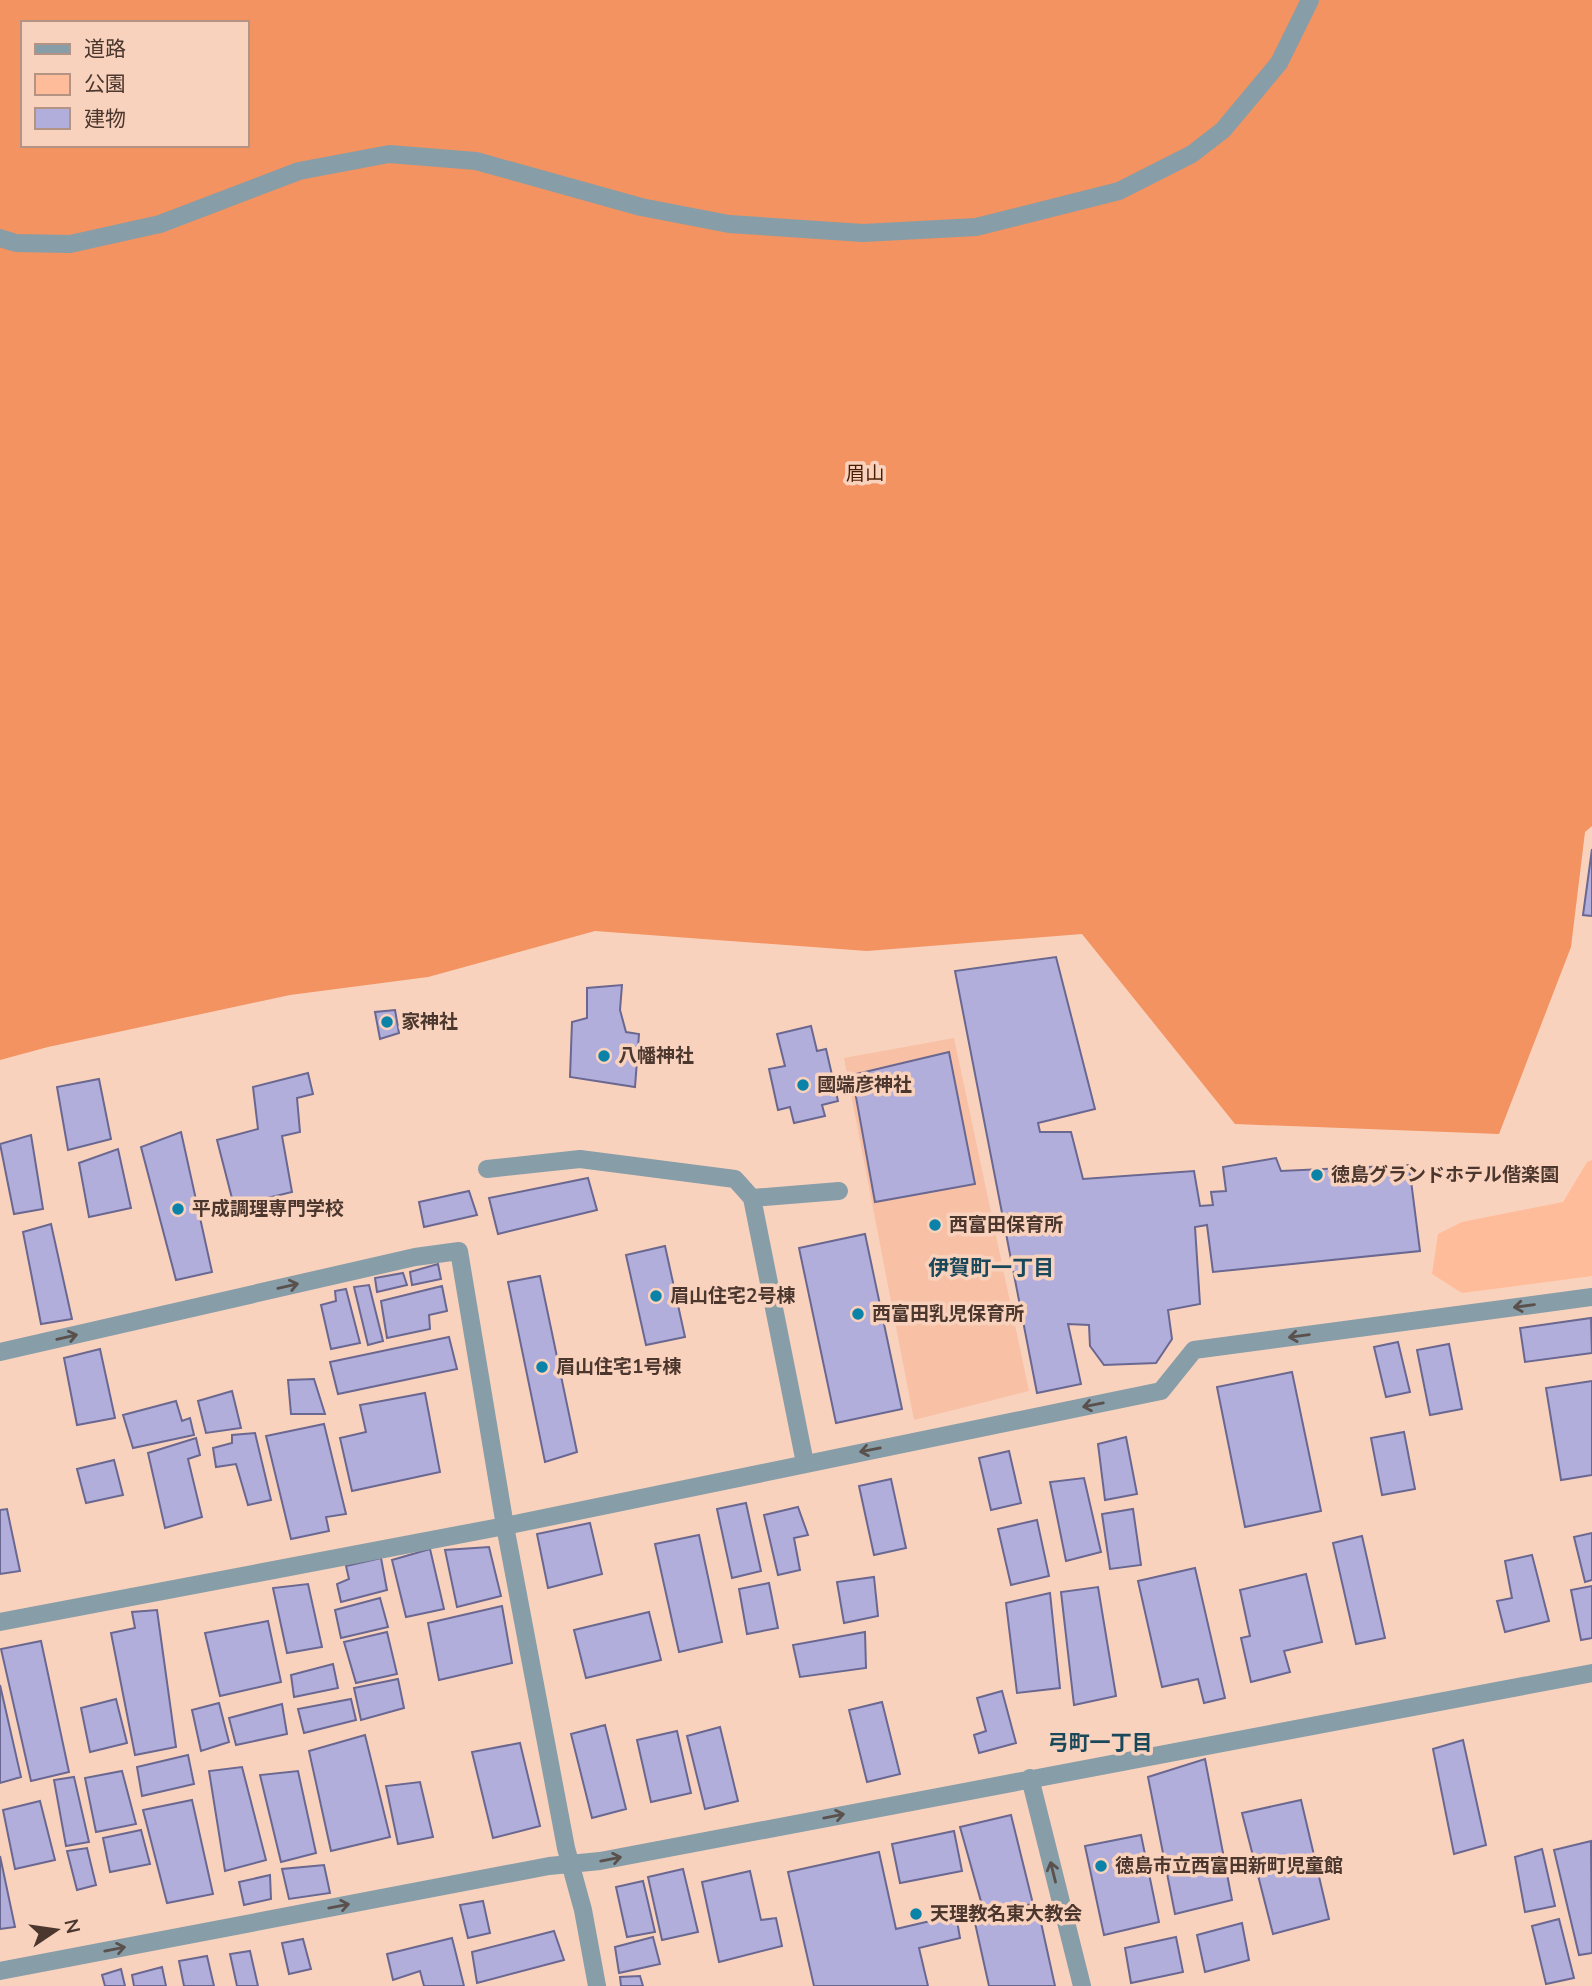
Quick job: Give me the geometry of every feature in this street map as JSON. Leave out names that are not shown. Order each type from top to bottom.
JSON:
[{"type":"street","points":[[0,238],[16,243],[70,244],[160,224],[299,171],[389,154],[476,161],[641,207],[730,224],[863,233],[976,227],[1119,191],[1192,153],[1223,130],[1279,63],[1310,0]]},
{"type":"street","points":[[487,1169],[580,1159],[735,1179],[752,1198],[805,1463]]},
{"type":"street","points":[[752,1198],[839,1191]]},
{"type":"street","points":[[0,1352],[415,1257],[459,1251],[505,1525],[564,1835],[583,1910],[597,1986]]},
{"type":"street","points":[[0,1622],[505,1525],[1161,1391],[1194,1350],[1592,1297]]},
{"type":"street","points":[[0,1971],[535,1869],[614,1859],[1592,1673]]},
{"type":"street","points":[[1030,1778],[1082,1986]]},
{"type":"shaded area","name":"西富田保育所","points":[[954,1038],[1029,1391],[914,1420],[844,1058]]},
{"type":"green space","name":"眉山","points":[[0,0],[1592,0],[1592,826],[1585,832],[1571,947],[1499,1134],[1235,1124],[1082,934],[867,951],[595,931],[428,977],[290,995],[48,1047],[0,1060]]},
{"type":"green space","points":[[1592,1160],[1592,1276],[1462,1293],[1432,1274],[1438,1234],[1462,1222],[1563,1202],[1587,1162]]},
{"type":"building","points":[[1592,849],[1592,916],[1583,915]]},
{"type":"building","name":"徳島グランドホテル偕楽園","points":[[1056,957],[1095,1109],[1038,1123],[1040,1132],[1071,1132],[1083,1179],[1194,1171],[1200,1206],[1213,1205],[1211,1192],[1226,1191],[1223,1167],[1276,1158],[1281,1171],[1409,1165],[1420,1251],[1213,1272],[1207,1225],[1195,1227],[1200,1304],[1168,1310],[1172,1339],[1156,1363],[1104,1365],[1090,1346],[1089,1325],[1068,1324],[1081,1384],[1037,1393],[955,971]]},
{"type":"building","name":"八幡神社","points":[[622,985],[620,1010],[626,1032],[639,1034],[635,1087],[570,1077],[572,1022],[587,1018],[587,988]]},
{"type":"building","name":"家神社","points":[[395,1010],[399,1033],[380,1039],[375,1012]]},
{"type":"building","name":"國端彦神社","points":[[811,1026],[817,1051],[826,1049],[838,1101],[822,1105],[825,1116],[794,1123],[790,1107],[778,1110],[769,1069],[785,1066],[777,1034]]},
{"type":"building","points":[[949,1052],[975,1184],[875,1202],[852,1075]]},
{"type":"building","points":[[308,1073],[313,1094],[297,1098],[300,1132],[282,1136],[292,1192],[234,1206],[217,1140],[258,1129],[253,1087]]},
{"type":"building","points":[[99,1079],[111,1139],[68,1150],[57,1087]]},
{"type":"building","name":"平成調理専門学校","points":[[181,1132],[212,1272],[176,1280],[141,1147]]},
{"type":"building","points":[[31,1135],[43,1209],[14,1214],[0,1144]]},
{"type":"building","points":[[118,1149],[131,1208],[89,1217],[79,1163]]},
{"type":"building","points":[[588,1178],[597,1210],[498,1234],[489,1198]]},
{"type":"building","points":[[469,1191],[477,1215],[424,1227],[419,1202]]},
{"type":"building","points":[[51,1224],[72,1319],[41,1324],[23,1232]]},
{"type":"building","points":[[865,1234],[902,1409],[836,1423],[799,1248]]},
{"type":"building","name":"眉山住宅2号棟","points":[[665,1246],[685,1337],[646,1345],[626,1255]]},
{"type":"building","points":[[438,1264],[441,1279],[412,1285],[410,1272]]},
{"type":"building","points":[[403,1273],[407,1285],[377,1292],[375,1278]]},
{"type":"building","name":"眉山住宅1号棟","points":[[540,1276],[577,1452],[545,1462],[508,1282]]},
{"type":"building","points":[[369,1285],[383,1341],[368,1345],[354,1287]]},
{"type":"building","points":[[442,1286],[447,1311],[429,1315],[430,1329],[387,1338],[381,1301]]},
{"type":"building","points":[[346,1289],[360,1343],[331,1349],[321,1305],[336,1301],[335,1291]]},
{"type":"building","points":[[1591,1318],[1592,1353],[1525,1362],[1520,1328]]},
{"type":"building","points":[[449,1337],[457,1369],[338,1394],[330,1362]]},
{"type":"building","points":[[1398,1342],[1410,1392],[1386,1397],[1374,1347]]},
{"type":"building","points":[[1449,1344],[1462,1409],[1430,1415],[1417,1350]]},
{"type":"building","points":[[100,1349],[115,1418],[77,1425],[64,1358]]},
{"type":"building","points":[[1292,1372],[1321,1511],[1245,1527],[1217,1387]]},
{"type":"building","points":[[314,1379],[325,1414],[291,1414],[288,1380]]},
{"type":"building","points":[[1592,1381],[1592,1475],[1561,1480],[1546,1388]]},
{"type":"building","points":[[232,1391],[241,1428],[206,1433],[198,1401]]},
{"type":"building","points":[[425,1393],[440,1472],[352,1491],[340,1438],[366,1432],[360,1405]]},
{"type":"building","points":[[176,1401],[182,1421],[190,1418],[194,1435],[133,1448],[123,1415]]},
{"type":"building","points":[[324,1424],[346,1514],[326,1517],[329,1531],[291,1539],[266,1436]]},
{"type":"building","points":[[1404,1432],[1415,1489],[1382,1495],[1371,1438]]},
{"type":"building","points":[[255,1433],[271,1500],[248,1505],[236,1464],[216,1467],[213,1448],[232,1443],[232,1435]]},
{"type":"building","points":[[1126,1437],[1137,1494],[1105,1500],[1098,1444]]},
{"type":"building","points":[[196,1438],[200,1455],[188,1459],[202,1517],[165,1528],[148,1453]]},
{"type":"building","points":[[1009,1451],[1021,1503],[991,1510],[979,1458]]},
{"type":"building","points":[[114,1460],[123,1495],[86,1503],[77,1469]]},
{"type":"building","points":[[1084,1478],[1101,1552],[1066,1561],[1050,1482]]},
{"type":"building","points":[[891,1479],[906,1548],[874,1555],[859,1486]]},
{"type":"building","points":[[746,1503],[761,1571],[732,1578],[717,1509]]},
{"type":"building","points":[[798,1507],[808,1535],[794,1538],[800,1570],[778,1575],[764,1515]]},
{"type":"building","points":[[7,1509],[20,1571],[0,1574],[0,1510]]},
{"type":"building","points":[[1133,1509],[1141,1565],[1110,1569],[1102,1514]]},
{"type":"building","points":[[1037,1520],[1049,1576],[1011,1585],[998,1529]]},
{"type":"building","points":[[590,1523],[602,1574],[548,1588],[537,1534]]},
{"type":"building","points":[[1592,1533],[1592,1580],[1585,1582],[1574,1537]]},
{"type":"building","points":[[699,1535],[722,1642],[679,1652],[655,1544]]},
{"type":"building","points":[[1362,1536],[1385,1638],[1356,1644],[1333,1543]]},
{"type":"building","points":[[489,1547],[501,1596],[457,1607],[445,1550]]},
{"type":"building","points":[[430,1549],[444,1609],[406,1617],[392,1560]]},
{"type":"building","points":[[1532,1555],[1549,1621],[1505,1632],[1497,1601],[1512,1598],[1505,1561]]},
{"type":"building","points":[[381,1558],[387,1590],[341,1602],[337,1584],[349,1579],[346,1566]]},
{"type":"building","points":[[1195,1568],[1225,1698],[1204,1703],[1198,1679],[1162,1687],[1138,1581]]},
{"type":"building","points":[[1306,1574],[1322,1642],[1284,1651],[1290,1672],[1251,1682],[1241,1638],[1250,1636],[1240,1590]]},
{"type":"building","points":[[874,1577],[878,1616],[844,1623],[837,1582]]},
{"type":"building","points":[[769,1583],[778,1628],[747,1634],[739,1589]]},
{"type":"building","points":[[308,1584],[322,1647],[287,1653],[273,1588]]},
{"type":"building","points":[[1592,1586],[1592,1638],[1581,1640],[1571,1590]]},
{"type":"building","points":[[1098,1587],[1116,1696],[1074,1705],[1061,1592]]},
{"type":"building","points":[[1050,1593],[1060,1688],[1017,1693],[1006,1603]]},
{"type":"building","points":[[380,1598],[388,1627],[341,1638],[335,1610]]},
{"type":"building","points":[[502,1606],[512,1663],[439,1680],[428,1623]]},
{"type":"building","points":[[157,1610],[176,1747],[135,1755],[111,1633],[135,1628],[132,1612]]},
{"type":"building","points":[[649,1612],[661,1660],[586,1678],[574,1630]]},
{"type":"building","points":[[268,1621],[281,1682],[220,1696],[205,1633]]},
{"type":"building","points":[[387,1632],[397,1674],[356,1683],[344,1642]]},
{"type":"building","points":[[865,1632],[866,1668],[800,1677],[793,1645]]},
{"type":"building","points":[[41,1641],[69,1772],[31,1781],[1,1649]]},
{"type":"building","points":[[333,1664],[338,1688],[294,1697],[291,1675]]},
{"type":"building","points":[[398,1679],[404,1708],[361,1720],[354,1688]]},
{"type":"building","points":[[0,1685],[21,1777],[0,1783]]},
{"type":"building","points":[[1002,1691],[1016,1743],[979,1753],[974,1735],[986,1731],[977,1698]]},
{"type":"building","points":[[116,1699],[127,1743],[90,1752],[81,1708]]},
{"type":"building","points":[[351,1699],[356,1720],[304,1733],[298,1709]]},
{"type":"building","points":[[882,1702],[900,1774],[867,1782],[849,1710]]},
{"type":"building","points":[[219,1703],[229,1742],[201,1751],[192,1710]]},
{"type":"building","points":[[282,1704],[287,1734],[236,1745],[229,1718]]},
{"type":"building","points":[[605,1725],[626,1809],[592,1818],[571,1734]]},
{"type":"building","points":[[720,1727],[738,1801],[705,1809],[687,1736]]},
{"type":"building","points":[[677,1731],[691,1793],[651,1802],[637,1740]]},
{"type":"building","points":[[365,1735],[390,1837],[331,1851],[309,1751]]},
{"type":"building","points":[[1463,1740],[1486,1845],[1454,1854],[1433,1749]]},
{"type":"building","points":[[520,1743],[540,1826],[493,1838],[472,1752]]},
{"type":"building","points":[[188,1755],[194,1784],[142,1796],[137,1767]]},
{"type":"building","points":[[1205,1759],[1232,1900],[1175,1914],[1148,1777]]},
{"type":"building","points":[[242,1767],[266,1860],[225,1871],[209,1771]]},
{"type":"building","points":[[122,1771],[136,1824],[96,1832],[85,1778]]},
{"type":"building","points":[[298,1771],[316,1853],[281,1862],[260,1775]]},
{"type":"building","points":[[74,1777],[89,1842],[66,1846],[54,1780]]},
{"type":"building","points":[[420,1782],[433,1837],[398,1844],[386,1786]]},
{"type":"building","points":[[192,1800],[213,1894],[167,1903],[143,1810]]},
{"type":"building","points":[[1301,1800],[1329,1919],[1273,1934],[1242,1813]]},
{"type":"building","points":[[40,1801],[55,1860],[15,1869],[3,1810]]},
{"type":"building","points":[[1011,1815],[1033,1904],[984,1912],[960,1827]]},
{"type":"building","points":[[141,1830],[150,1864],[110,1872],[103,1838]]},
{"type":"building","points":[[954,1831],[962,1871],[900,1883],[892,1844]]},
{"type":"building","points":[[1141,1835],[1159,1922],[1104,1935],[1085,1846]]},
{"type":"building","points":[[1591,1841],[1592,1953],[1579,1955],[1554,1850]]},
{"type":"building","points":[[87,1848],[96,1885],[77,1890],[67,1851]]},
{"type":"building","points":[[1542,1849],[1555,1906],[1525,1912],[1515,1857]]},
{"type":"building","points":[[879,1852],[896,1929],[956,1915],[960,1938],[919,1948],[928,1986],[814,1986],[788,1872]]},
{"type":"building","points":[[0,1856],[15,1927],[0,1929]]},
{"type":"building","points":[[324,1865],[330,1893],[289,1899],[282,1869]]},
{"type":"building","points":[[683,1869],[698,1932],[662,1940],[648,1877]]},
{"type":"building","points":[[750,1871],[761,1920],[776,1918],[782,1946],[719,1962],[702,1882]]},
{"type":"building","points":[[270,1875],[271,1899],[244,1905],[239,1882]]},
{"type":"building","points":[[643,1881],[655,1932],[627,1937],[616,1887]]},
{"type":"building","points":[[483,1901],[490,1933],[468,1938],[460,1905]]},
{"type":"building","points":[[1038,1909],[1055,1986],[989,1986],[975,1923]]},
{"type":"building","points":[[1559,1919],[1574,1978],[1546,1984],[1532,1926]]},
{"type":"building","points":[[1242,1923],[1249,1960],[1205,1972],[1197,1935]]},
{"type":"building","points":[[554,1931],[564,1960],[477,1983],[472,1952]]},
{"type":"building","points":[[653,1937],[660,1964],[619,1973],[615,1947]]},
{"type":"building","points":[[1176,1937],[1183,1972],[1131,1983],[1125,1948]]},
{"type":"building","points":[[452,1938],[464,1986],[424,1986],[420,1971],[393,1980],[387,1954]]},
{"type":"building","points":[[303,1939],[311,1969],[289,1974],[282,1943]]},
{"type":"building","points":[[250,1951],[258,1986],[237,1986],[230,1954]]},
{"type":"building","points":[[207,1956],[214,1986],[184,1986],[179,1961]]},
{"type":"building","points":[[162,1967],[166,1986],[134,1986],[132,1975]]},
{"type":"building","points":[[121,1969],[125,1986],[105,1986],[102,1975]]},
{"type":"building","points":[[640,1976],[643,1986],[621,1986],[620,1977]]},
{"type":"place","name":"家神社","points":[[387,1022]]},
{"type":"place","name":"八幡神社","points":[[604,1056]]},
{"type":"place","name":"國端彦神社","points":[[803,1085]]},
{"type":"place","name":"徳島グランドホテル偕楽園","points":[[1317,1175]]},
{"type":"place","name":"平成調理専門学校","points":[[178,1209]]},
{"type":"place","name":"西富田保育所","points":[[935,1225]]},
{"type":"place","name":"眉山住宅2号棟","points":[[656,1296]]},
{"type":"place","name":"西富田乳児保育所","points":[[858,1314]]},
{"type":"place","name":"眉山住宅1号棟","points":[[542,1367]]},
{"type":"place","name":"徳島市立西富田新町児童館","points":[[1101,1866]]},
{"type":"place","name":"天理教名東大教会","points":[[916,1914]]},
{"type":"district","name":"伊賀町一丁目","points":[[991,1268]]},
{"type":"district","name":"弓町一丁目","points":[[1100,1743]]}]
